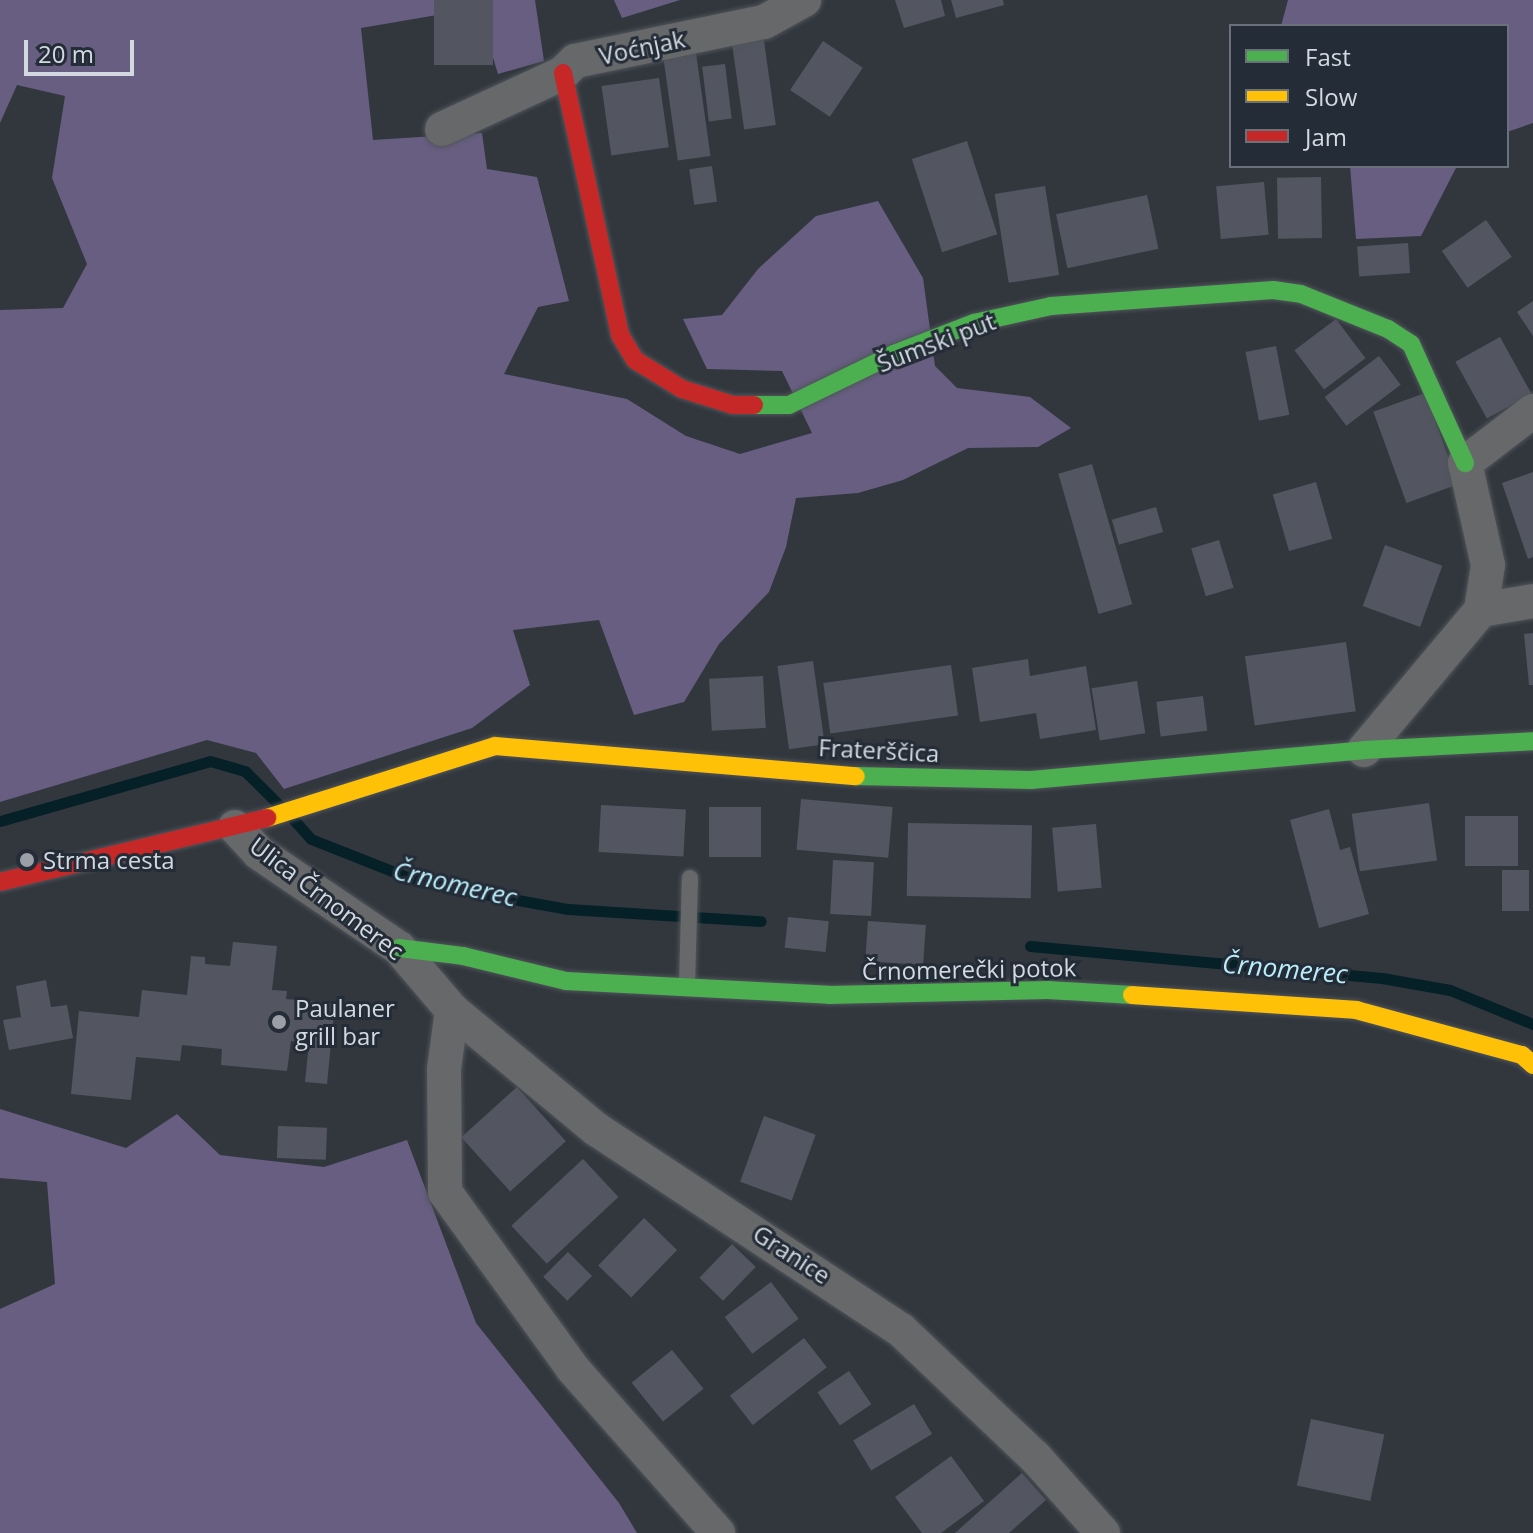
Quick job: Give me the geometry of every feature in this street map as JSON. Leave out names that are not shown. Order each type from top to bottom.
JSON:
[{"type":"street","name":"Voćnjak","points":[[442,129],[563,73],[575,61],[764,22],[804,0]]},
{"type":"street","name":"Šumski put","points":[[563,73],[622,341],[635,360],[682,389],[733,405],[789,405],[894,354],[974,323],[1051,306],[1273,290],[1301,294],[1373,323],[1411,344],[1465,463],[1488,565],[1481,610]]},
{"type":"street","points":[[1465,463],[1533,411]]},
{"type":"street","points":[[1364,750],[1481,610],[1533,601]]},
{"type":"street","name":"Fraterščica","points":[[249,823],[495,746],[866,777],[1031,780],[1364,750],[1533,741]]},
{"type":"street","name":"Ulica Črnomerec","points":[[0,882],[249,823],[259,853],[399,948],[452,1010]]},
{"type":"street","name":"Črnomerečki potok","points":[[399,948],[463,956],[566,981],[829,995],[1048,990],[1356,1010],[1522,1055],[1533,1065]]},
{"type":"street","points":[[452,1010],[444,1069],[440,1177],[445,1192],[573,1369],[718,1533]]},
{"type":"street","name":"Granice","points":[[452,1010],[596,1129],[901,1330],[1035,1457],[1103,1533]]},
{"type":"lane","points":[[687,987],[690,878]]},
{"type":"shaded area","points":[[0,0],[535,0],[544,61],[498,74],[478,8],[361,28],[373,140],[482,133],[487,169],[537,177],[569,301],[538,307],[504,374],[627,399],[686,436],[740,454],[812,433],[782,371],[707,369],[683,319],[722,315],[758,269],[816,216],[878,201],[923,278],[935,366],[957,388],[1030,397],[1071,428],[1038,447],[968,448],[903,480],[858,493],[796,498],[786,547],[769,592],[719,644],[684,702],[634,715],[599,620],[513,630],[530,685],[472,728],[284,789],[256,753],[207,740],[0,802],[0,310],[63,308],[87,264],[52,178],[65,96],[17,85],[0,123]]},
{"type":"shaded area","points":[[614,0],[680,0],[622,18]]},
{"type":"shaded area","points":[[1288,0],[1533,0],[1533,123],[1509,131],[1509,24],[1282,24]]},
{"type":"shaded area","points":[[1350,168],[1456,168],[1421,236],[1356,239]]},
{"type":"shaded area","points":[[0,1109],[126,1148],[177,1114],[220,1155],[324,1167],[407,1140],[476,1323],[619,1503],[637,1533],[0,1533],[0,1309],[55,1284],[47,1182],[0,1178]]},
{"type":"building","points":[[434,0],[493,0],[493,65],[434,65]]},
{"type":"building","points":[[895,0],[941,0],[945,16],[904,28]]},
{"type":"building","points":[[951,0],[1003,0],[1004,5],[956,18]]},
{"type":"building","points":[[763,34],[776,125],[744,130],[731,38]]},
{"type":"building","points":[[823,41],[863,68],[830,117],[790,90]]},
{"type":"building","points":[[696,53],[710,156],[678,161],[663,58]]},
{"type":"building","points":[[725,64],[732,119],[709,121],[702,67]]},
{"type":"building","points":[[659,78],[669,147],[611,155],[602,86]]},
{"type":"building","points":[[967,141],[997,234],[942,252],[912,159]]},
{"type":"building","points":[[712,166],[717,202],[694,205],[689,169]]},
{"type":"building","points":[[1321,177],[1322,238],[1278,239],[1277,178]]},
{"type":"building","points":[[1264,182],[1269,235],[1221,239],[1216,186]]},
{"type":"building","points":[[1045,186],[1059,275],[1009,283],[995,194]]},
{"type":"building","points":[[1147,195],[1158,249],[1067,268],[1056,214]]},
{"type":"building","points":[[1486,220],[1512,257],[1468,288],[1442,251]]},
{"type":"building","points":[[1408,243],[1410,273],[1359,276],[1357,247]]},
{"type":"building","points":[[1533,301],[1533,336],[1517,312]]},
{"type":"building","points":[[1336,319],[1365,358],[1324,389],[1294,350]]},
{"type":"building","points":[[1500,337],[1532,394],[1487,419],[1455,362]]},
{"type":"building","points":[[1276,346],[1289,415],[1259,421],[1246,352]]},
{"type":"building","points":[[1379,356],[1401,385],[1346,426],[1325,397]]},
{"type":"building","points":[[1425,393],[1458,484],[1406,503],[1373,412]]},
{"type":"building","points":[[1092,464],[1132,604],[1099,614],[1058,474]]},
{"type":"building","points":[[1533,472],[1533,557],[1528,559],[1502,483]]},
{"type":"building","points":[[1316,482],[1332,539],[1289,551],[1273,494]]},
{"type":"building","points":[[1156,507],[1163,532],[1119,545],[1112,520]]},
{"type":"building","points":[[1219,540],[1234,588],[1206,596],[1191,548]]},
{"type":"building","points":[[1385,545],[1442,566],[1420,627],[1363,606]]},
{"type":"building","points":[[1533,633],[1533,685],[1529,685],[1524,634]]},
{"type":"building","points":[[1346,642],[1356,711],[1255,726],[1245,656]]},
{"type":"building","points":[[1028,659],[1030,676],[1086,666],[1096,730],[1040,739],[1036,713],[980,722],[972,668]]},
{"type":"building","points":[[813,661],[825,744],[789,749],[777,666]]},
{"type":"building","points":[[951,665],[958,716],[830,733],[823,683]]},
{"type":"building","points":[[763,676],[766,728],[712,731],[709,679]]},
{"type":"building","points":[[1137,681],[1145,733],[1100,741],[1092,688]]},
{"type":"building","points":[[1203,696],[1207,731],[1161,736],[1156,702]]},
{"type":"building","points":[[801,799],[893,807],[888,858],[797,850]]},
{"type":"building","points":[[1429,803],[1437,860],[1360,871],[1352,814]]},
{"type":"building","points":[[601,805],[686,809],[683,856],[599,852]]},
{"type":"building","points":[[709,807],[761,807],[761,857],[709,857]]},
{"type":"building","points":[[1329,809],[1340,850],[1350,847],[1369,914],[1319,928],[1290,820]]},
{"type":"building","points":[[1465,816],[1518,816],[1518,866],[1465,866]]},
{"type":"building","points":[[908,823],[1032,825],[1031,898],[907,896]]},
{"type":"building","points":[[1096,824],[1102,888],[1058,892],[1052,828]]},
{"type":"building","points":[[833,860],[874,862],[871,916],[830,914]]},
{"type":"building","points":[[1502,870],[1529,870],[1529,911],[1502,911]]},
{"type":"building","points":[[788,917],[829,921],[826,952],[785,948]]},
{"type":"building","points":[[868,921],[926,925],[923,965],[865,961]]},
{"type":"building","points":[[233,942],[277,946],[272,990],[287,991],[286,999],[335,1003],[327,1084],[305,1082],[309,1042],[291,1041],[287,1071],[221,1065],[222,1049],[182,1045],[180,1061],[136,1057],[131,1100],[71,1094],[79,1011],[139,1017],[142,990],[187,995],[191,956],[205,957],[205,964],[230,966]]},
{"type":"building","points":[[46,980],[51,1007],[67,1005],[73,1038],[9,1050],[3,1020],[21,1017],[16,986]]},
{"type":"building","points":[[517,1087],[566,1141],[510,1191],[461,1137]]},
{"type":"building","points":[[764,1116],[816,1135],[792,1201],[740,1182]]},
{"type":"building","points":[[278,1126],[327,1128],[326,1160],[277,1158]]},
{"type":"building","points":[[583,1159],[618,1197],[547,1264],[511,1226]]},
{"type":"building","points":[[644,1218],[677,1250],[631,1297],[598,1265]]},
{"type":"building","points":[[732,1244],[756,1267],[723,1301],[699,1278]]},
{"type":"building","points":[[568,1252],[592,1276],[567,1301],[543,1277]]},
{"type":"building","points":[[771,1282],[799,1319],[752,1354],[725,1317]]},
{"type":"building","points":[[804,1338],[827,1367],[753,1425],[730,1396]]},
{"type":"building","points":[[672,1350],[703,1389],[663,1422],[632,1383]]},
{"type":"building","points":[[849,1371],[871,1404],[840,1425],[817,1392]]},
{"type":"building","points":[[914,1404],[932,1434],[871,1471],[853,1441]]},
{"type":"building","points":[[1311,1419],[1384,1435],[1370,1501],[1297,1486]]},
{"type":"building","points":[[951,1456],[984,1501],[941,1533],[922,1533],[895,1497]]},
{"type":"building","points":[[1022,1473],[1046,1500],[1009,1533],[955,1533]]},
{"type":"waterway","name":"Črnomerec","points":[[0,821],[210,761],[245,771],[278,804]]},
{"type":"waterway","name":"Črnomerec","points":[[293,819],[311,839],[407,877],[451,888],[568,909],[761,921]]},
{"type":"waterway","name":"Črnomerec","points":[[1030,946],[1382,978],[1450,990],[1533,1024]]},
{"type":"traffic: fast","points":[[754,405],[789,405],[894,354],[974,323],[1051,306],[1273,290],[1301,294],[1388,329],[1411,344],[1465,463]]},
{"type":"traffic: fast","points":[[856,776],[1031,780],[1364,750],[1533,741]]},
{"type":"traffic: fast","points":[[399,948],[463,956],[566,981],[829,995],[1048,990],[1132,995]]},
{"type":"traffic: slow","points":[[267,818],[495,746],[856,776]]},
{"type":"traffic: slow","points":[[1132,995],[1356,1010],[1522,1055],[1533,1065]]},
{"type":"traffic: jam","points":[[563,73],[620,335],[635,360],[682,389],[733,405],[754,405]]},
{"type":"traffic: jam","points":[[0,882],[267,818]]},
{"type":"place","name":"Strma cesta","points":[[27,860]]},
{"type":"place","name":"Paulaner grill bar","points":[[279,1022]]}]
